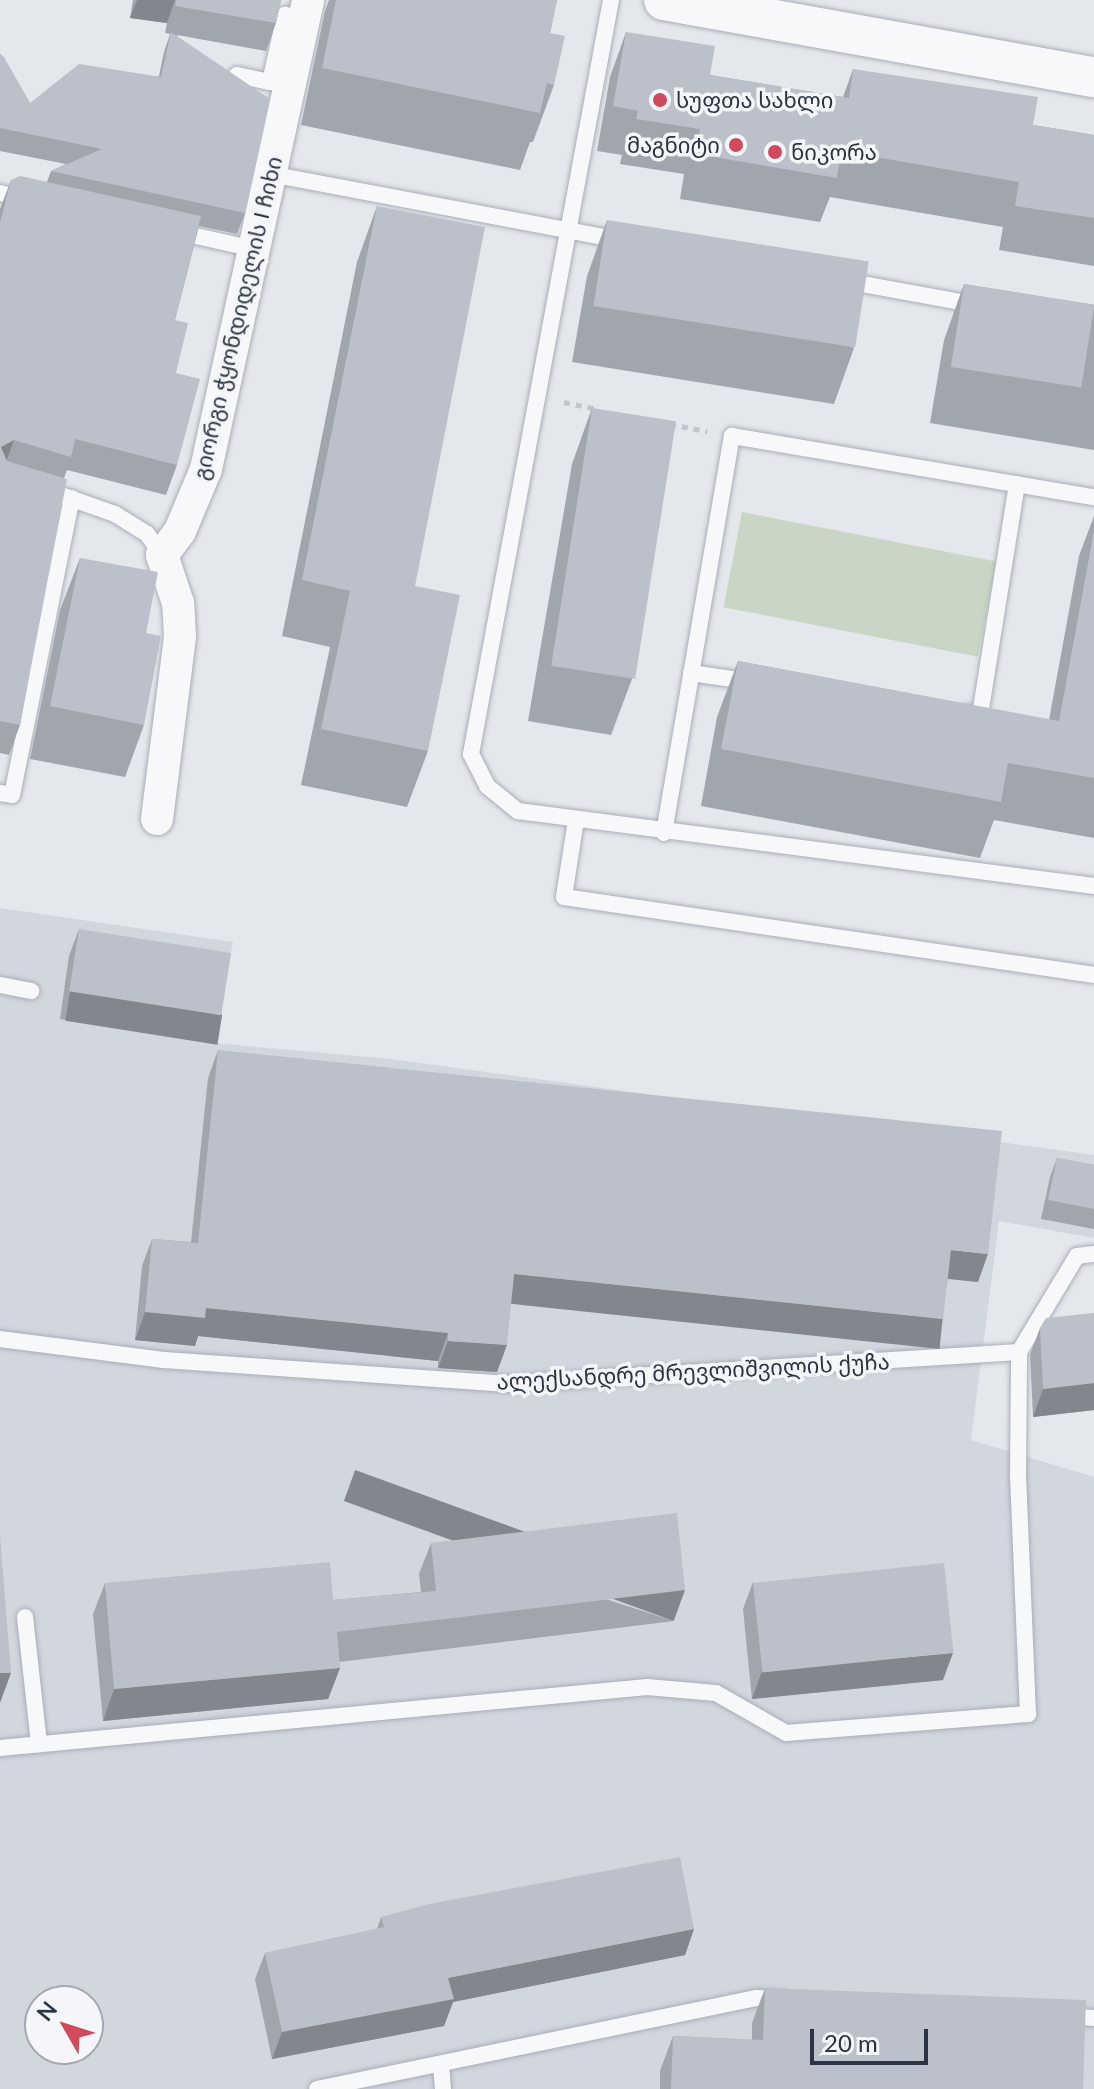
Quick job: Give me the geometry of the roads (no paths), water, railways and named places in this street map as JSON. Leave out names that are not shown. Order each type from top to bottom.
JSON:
[{"type":"street","points":[[664,0],[1094,77]]},
{"type":"street","name":"გიორგი ჭყონდიდელის I ჩიხი","points":[[162,555],[180,531],[206,469],[306,10]]},
{"type":"street","points":[[157,819],[180,637],[178,603],[162,555]]},
{"type":"lane","points":[[611,0],[471,754],[487,786],[518,811],[664,833],[1094,886]]},
{"type":"lane","points":[[234,89],[237,75],[270,82],[285,15],[306,10]]},
{"type":"lane","points":[[270,174],[647,245]]},
{"type":"lane","points":[[0,193],[45,203]]},
{"type":"lane","points":[[165,229],[254,249]]},
{"type":"lane","points":[[832,278],[1002,309]]},
{"type":"lane","points":[[664,833],[732,436],[1094,497]]},
{"type":"lane","points":[[950,710],[980,715],[1017,484]]},
{"type":"lane","points":[[43,491],[72,498],[147,534],[162,555]]},
{"type":"lane","points":[[0,793],[12,795],[72,498]]},
{"type":"lane","points":[[691,673],[767,684]]},
{"type":"lane","points":[[576,820],[564,897],[1094,975]]},
{"type":"lane","points":[[0,985],[31,991]]},
{"type":"lane","points":[[0,1748],[647,1687],[716,1693],[786,1733],[1028,1714],[1018,1476],[1019,1352],[1077,1256],[1094,1254]]},
{"type":"lane","name":"ალექსანდრე მრევლიშვილის ქუჩა","points":[[0,1339],[164,1360],[508,1384],[1019,1352]]},
{"type":"lane","points":[[25,1617],[39,1744]]},
{"type":"lane","points":[[317,2089],[441,2066],[757,1998],[803,2001]]},
{"type":"lane","points":[[1048,2015],[1094,2018]]},
{"type":"lane","points":[[441,2066],[443,2089]]},
{"type":"place","name":"სუფთა სახლი","points":[[660,100]]},
{"type":"place","name":"მაგნიტი","points":[[736,145]]},
{"type":"place","name":"ნიკორა","points":[[775,152]]}]
